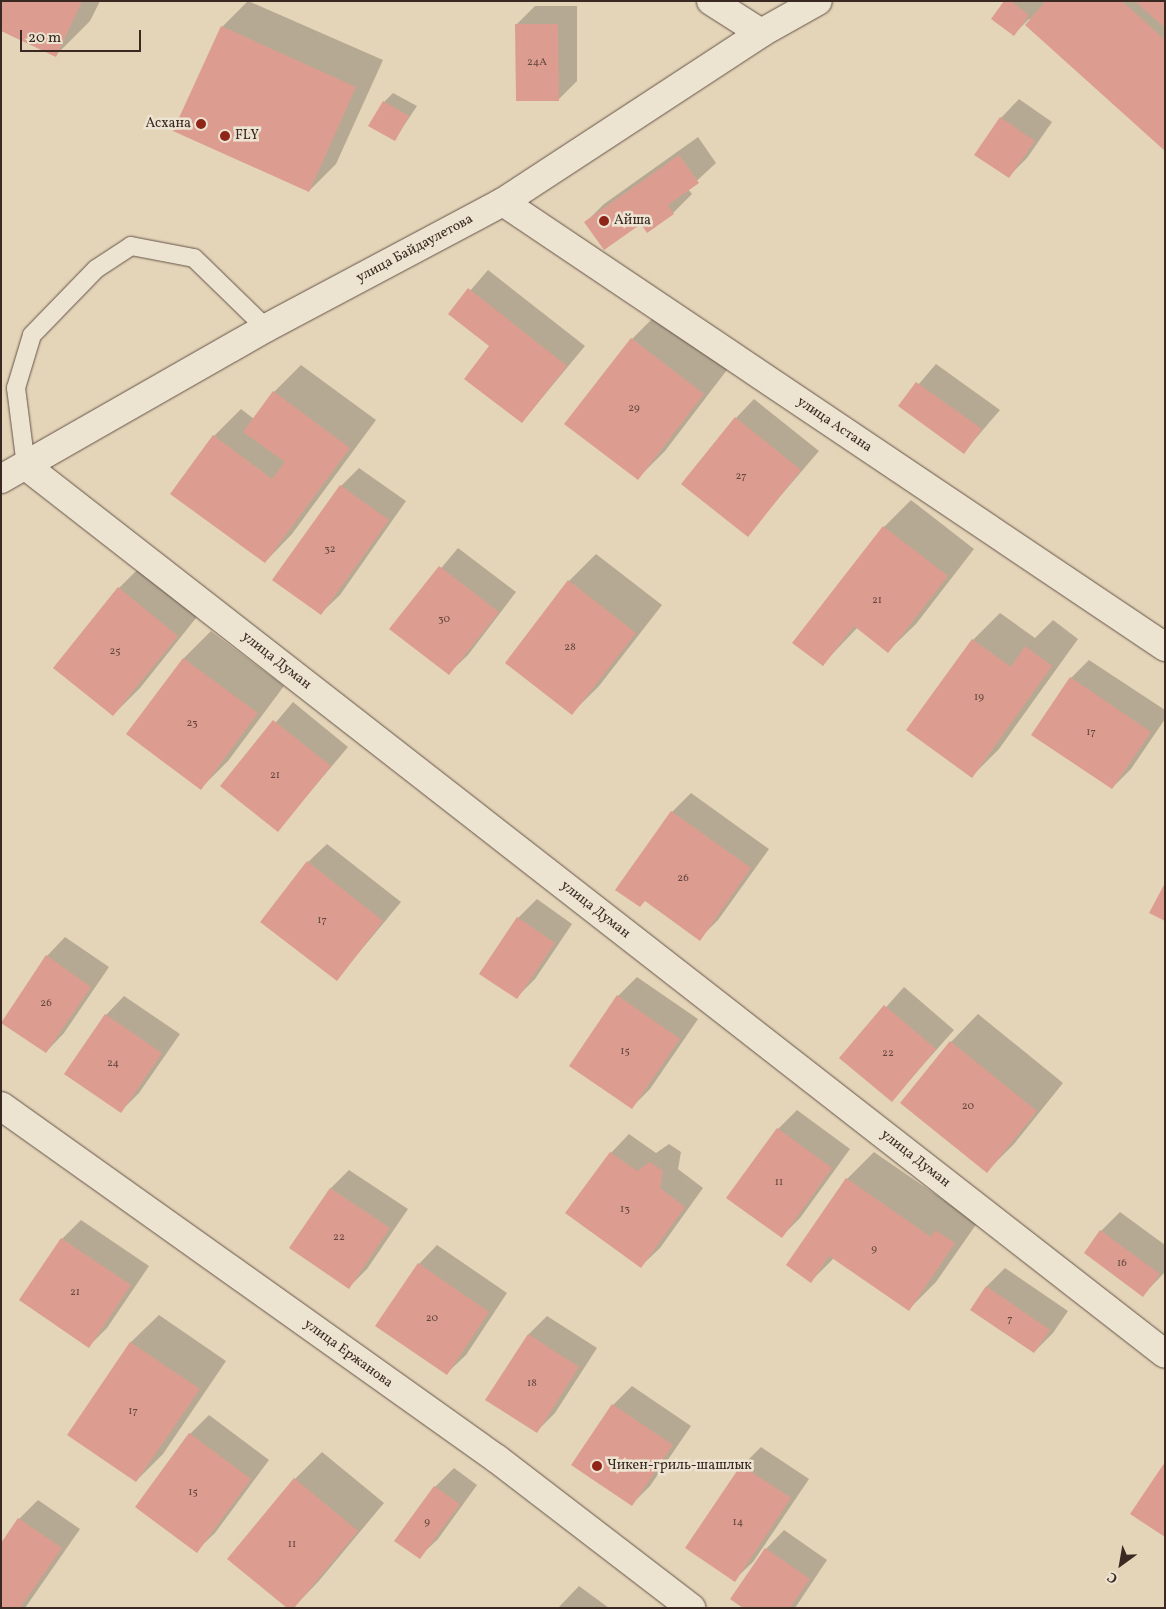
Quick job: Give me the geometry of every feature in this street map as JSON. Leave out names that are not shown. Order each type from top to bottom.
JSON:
[{"type":"street","points":[[711,1],[761,33]]},
{"type":"street","name":"улица Байдаулетова","points":[[1,479],[266,328],[502,202],[761,33],[818,1]]},
{"type":"street","name":"улица Астана","points":[[502,202],[1165,647]]},
{"type":"street","name":"улица Думан","points":[[26,466],[1165,1354]]},
{"type":"street","name":"улица Ержанова","points":[[1,1106],[497,1460],[691,1608]]},
{"type":"lane","points":[[26,466],[16,388],[32,335],[96,269],[131,246],[194,258],[266,328]]},
{"type":"building","points":[[1,1],[82,1],[56,57],[1,31]]},
{"type":"building","points":[[1004,1],[1011,1],[1029,15],[1014,36],[991,19]]},
{"type":"building","points":[[1046,1],[1122,1],[1165,40],[1165,151],[1025,25]]},
{"type":"building","points":[[1135,1],[1165,1],[1165,28]]},
{"type":"building","points":[[515,24],[558,24],[559,101],[516,101]]},
{"type":"building","points":[[221,26],[356,87],[309,192],[173,131]]},
{"type":"building","points":[[383,101],[409,116],[395,141],[368,126]]},
{"type":"building","points":[[1000,117],[1035,141],[1009,178],[974,155]]},
{"type":"building","points":[[679,155],[699,183],[668,205],[674,214],[647,233],[641,224],[604,250],[584,222]]},
{"type":"building","points":[[468,288],[567,366],[522,423],[464,379],[489,346],[448,314]]},
{"type":"building","points":[[631,338],[704,394],[638,480],[564,424]]},
{"type":"building","points":[[916,382],[982,429],[964,454],[898,406]]},
{"type":"building","points":[[273,391],[350,448],[265,563],[170,494],[213,435],[272,479],[285,462],[243,432]]},
{"type":"building","points":[[735,417],[801,470],[748,537],[681,484]]},
{"type":"building","points":[[340,485],[389,520],[321,615],[272,580]]},
{"type":"building","points":[[883,526],[948,576],[888,653],[854,626],[823,666],[792,643]]},
{"type":"building","points":[[439,566],[499,612],[449,675],[389,629]]},
{"type":"building","points":[[568,580],[636,633],[572,715],[505,663]]},
{"type":"building","points":[[118,587],[178,636],[113,716],[53,668]]},
{"type":"building","points":[[972,639],[1011,667],[1025,646],[1052,666],[972,778],[906,730]]},
{"type":"building","points":[[183,658],[258,713],[201,790],[126,734]]},
{"type":"building","points":[[1070,677],[1151,732],[1112,789],[1031,735]]},
{"type":"building","points":[[273,720],[331,766],[278,832],[220,786]]},
{"type":"building","points":[[671,811],[751,868],[700,941],[645,901],[640,907],[615,890]]},
{"type":"building","points":[[307,861],[383,921],[337,981],[260,922]]},
{"type":"building","points":[[1165,883],[1165,921],[1149,913]]},
{"type":"building","points":[[517,917],[555,943],[517,999],[479,974]]},
{"type":"building","points":[[46,955],[91,987],[46,1053],[1,1023]]},
{"type":"building","points":[[617,995],[680,1039],[632,1109],[569,1066]]},
{"type":"building","points":[[884,1005],[936,1049],[892,1102],[839,1058]]},
{"type":"building","points":[[105,1014],[162,1053],[121,1113],[64,1074]]},
{"type":"building","points":[[950,1041],[1037,1111],[987,1173],[900,1103]]},
{"type":"building","points":[[777,1128],[832,1168],[782,1238],[726,1198]]},
{"type":"building","points":[[610,1152],[637,1171],[650,1162],[663,1171],[660,1188],[685,1207],[641,1268],[565,1213]]},
{"type":"building","points":[[846,1178],[931,1237],[935,1230],[955,1243],[909,1311],[829,1256],[811,1283],[786,1265]]},
{"type":"building","points":[[330,1188],[390,1228],[349,1289],[289,1248]]},
{"type":"building","points":[[1100,1230],[1160,1274],[1143,1297],[1084,1253]]},
{"type":"building","points":[[61,1238],[131,1285],[89,1348],[19,1300]]},
{"type":"building","points":[[418,1263],[489,1312],[447,1375],[375,1326]]},
{"type":"building","points":[[986,1286],[1050,1330],[1034,1353],[970,1310]]},
{"type":"building","points":[[528,1334],[579,1367],[537,1433],[485,1400]]},
{"type":"building","points":[[130,1342],[200,1389],[136,1482],[67,1435]]},
{"type":"building","points":[[612,1404],[673,1445],[632,1506],[571,1465]]},
{"type":"building","points":[[189,1433],[251,1479],[197,1553],[135,1507]]},
{"type":"building","points":[[1165,1462],[1165,1537],[1130,1514]]},
{"type":"building","points":[[741,1465],[791,1498],[735,1582],[685,1548]]},
{"type":"building","points":[[294,1478],[358,1531],[294,1608],[287,1608],[227,1559]]},
{"type":"building","points":[[434,1486],[460,1504],[420,1559],[394,1541]]},
{"type":"building","points":[[18,1518],[62,1548],[20,1608],[1,1608],[1,1543]]},
{"type":"building","points":[[765,1548],[810,1579],[790,1608],[743,1608],[730,1599]]},
{"type":"place","name":"Асхана","points":[[201,124]]},
{"type":"place","name":"FLY","points":[[225,136]]},
{"type":"place","name":"Айша","points":[[604,221]]},
{"type":"place","name":"Чикен-гриль-шашлык","points":[[597,1466]]}]
